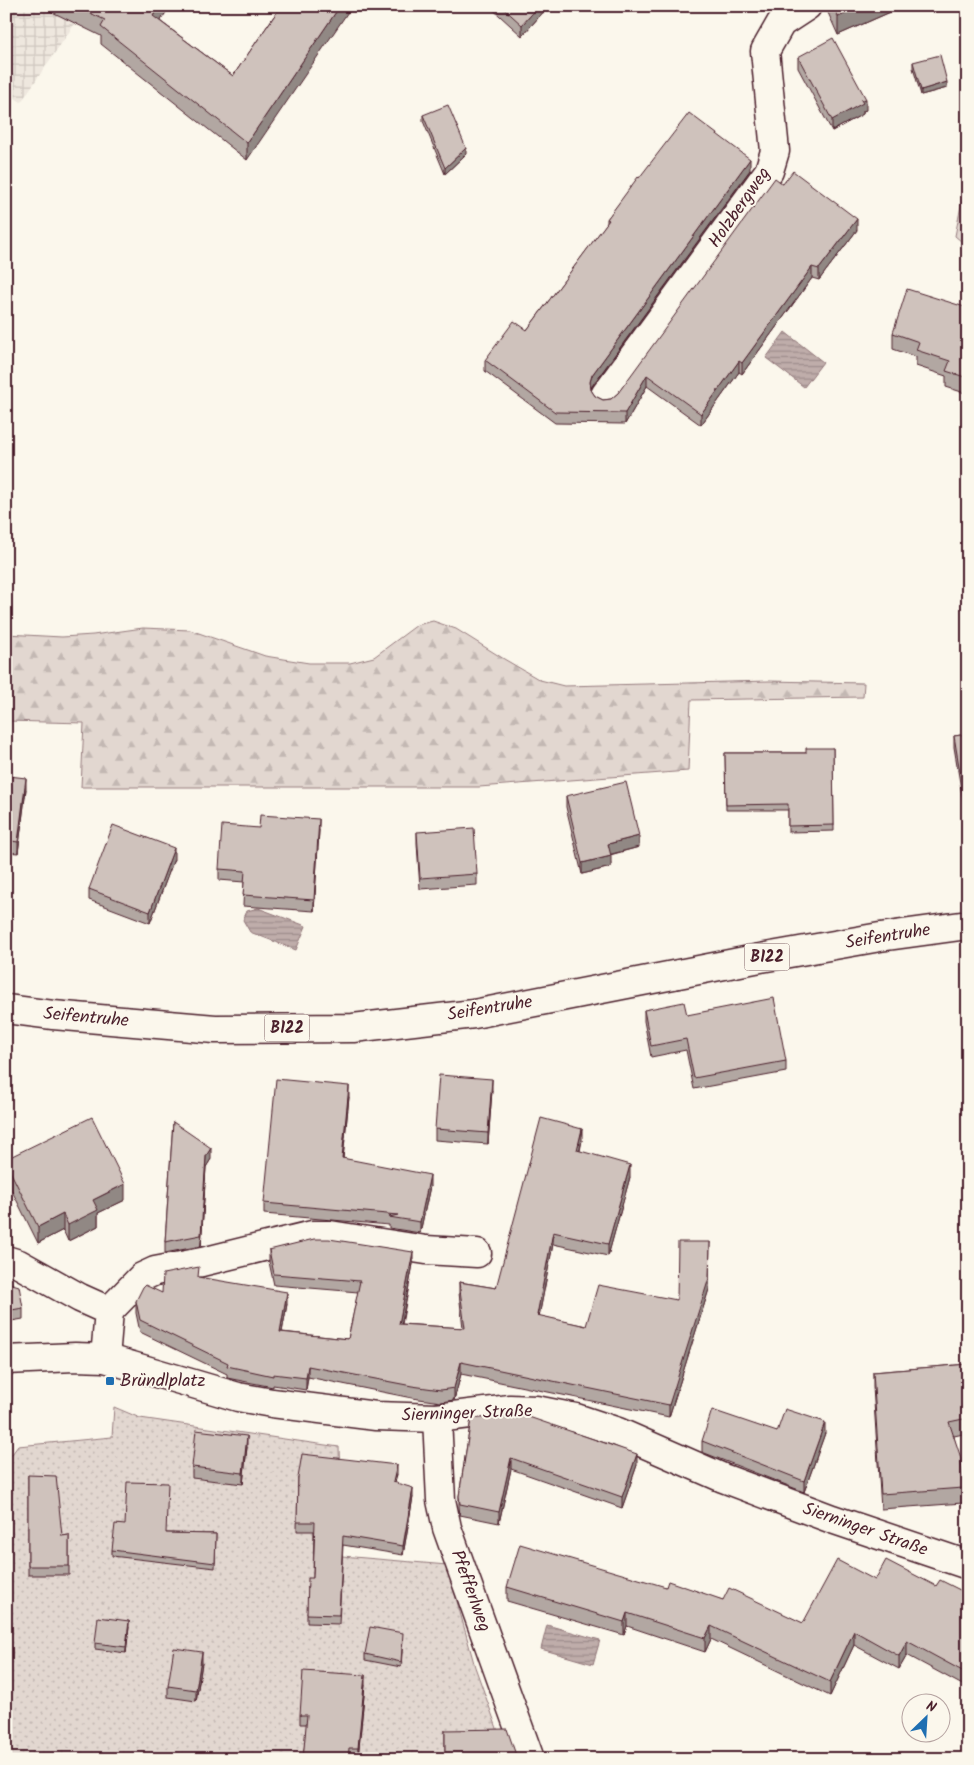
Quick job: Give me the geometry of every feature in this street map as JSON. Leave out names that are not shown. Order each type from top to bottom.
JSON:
[{"type":"street","name":"Holzbergweg","points":[[604,395],[769,171],[774,151],[765,51],[780,23],[807,6]]},
{"type":"street","name":"Seifentruhe","points":[[6,1010],[53,1016],[215,1029],[353,1028],[474,1014],[764,957],[880,937],[968,925]]},
{"type":"street","points":[[105,1358],[109,1311],[142,1277],[155,1271],[202,1262],[312,1235],[330,1235],[426,1250],[477,1253]]},
{"type":"street","points":[[6,1260],[19,1264],[80,1298],[109,1311]]},
{"type":"street","name":"Sierninger Straße","points":[[6,1360],[75,1357],[105,1358],[238,1397],[376,1416],[437,1418],[510,1409],[536,1410],[576,1418],[618,1432],[723,1478],[832,1520],[968,1565]]},
{"type":"street","name":"Pfefferlweg","points":[[437,1418],[441,1500],[447,1528],[530,1759]]},
{"type":"shaded area","points":[[6,6],[87,6],[21,102],[6,92]]},
{"type":"shaded area","points":[[785,332],[823,362],[804,387],[766,358]]},
{"type":"shaded area","points":[[258,908],[306,926],[296,950],[250,932],[243,920],[247,911]]},
{"type":"shaded area","points":[[547,1625],[600,1640],[593,1664],[541,1649]]},
{"type":"green space","points":[[968,170],[968,247],[955,236]]},
{"type":"green space","points":[[433,621],[456,629],[540,680],[564,686],[769,681],[864,683],[863,697],[691,700],[688,771],[479,787],[81,787],[84,723],[6,721],[6,634],[62,637],[143,628],[190,630],[265,656],[309,663],[350,663],[374,657],[417,625]]},
{"type":"green space","points":[[114,1407],[140,1418],[339,1447],[342,1556],[447,1565],[475,1667],[508,1759],[6,1759],[6,1462],[18,1446],[112,1437]]},
{"type":"building","points":[[75,6],[159,6],[153,16],[233,76],[281,6],[340,6],[247,143],[101,27],[105,20]]},
{"type":"building","points":[[501,6],[539,6],[522,25]]},
{"type":"building","points":[[833,6],[862,6],[838,17]]},
{"type":"building","points":[[833,38],[866,99],[861,100],[863,103],[832,120],[798,57]]},
{"type":"building","points":[[940,55],[947,82],[921,90],[913,62]]},
{"type":"building","points":[[448,105],[466,148],[445,168],[423,115]]},
{"type":"building","points":[[689,113],[750,159],[592,375],[590,382],[591,390],[595,396],[603,400],[611,399],[618,393],[775,178],[783,184],[793,171],[857,219],[819,269],[812,267],[742,363],[739,361],[701,414],[647,375],[625,413],[555,412],[485,360],[514,321],[527,330],[609,220],[607,219],[638,177]]},
{"type":"building","points":[[907,289],[968,308],[968,378],[946,371],[950,361],[916,350],[919,342],[893,333]]},
{"type":"building","points":[[968,734],[968,796],[964,796],[954,736]]},
{"type":"building","points":[[806,748],[833,748],[834,825],[788,826],[788,804],[726,805],[725,753],[806,753]]},
{"type":"building","points":[[6,769],[10,769],[9,776],[26,778],[18,842],[6,840]]},
{"type":"building","points":[[626,782],[639,836],[608,844],[611,856],[582,863],[566,796]]},
{"type":"building","points":[[260,815],[319,819],[314,900],[243,895],[245,871],[219,869],[222,825],[259,828]]},
{"type":"building","points":[[113,825],[174,848],[150,912],[89,889]]},
{"type":"building","points":[[474,828],[477,874],[420,878],[417,832]]},
{"type":"building","points":[[774,998],[786,1061],[694,1078],[686,1039],[651,1046],[644,1010],[684,1002],[687,1015]]},
{"type":"building","points":[[439,1075],[492,1079],[488,1133],[435,1129]]},
{"type":"building","points":[[276,1079],[349,1086],[342,1158],[430,1175],[420,1222],[389,1217],[398,1215],[264,1203]]},
{"type":"building","points":[[92,1117],[125,1184],[93,1200],[98,1210],[68,1225],[63,1214],[38,1227],[6,1163],[6,1159]]},
{"type":"building","points":[[541,1118],[582,1129],[577,1150],[630,1165],[608,1244],[553,1232],[537,1315],[586,1326],[598,1285],[677,1300],[678,1242],[710,1242],[709,1278],[669,1405],[461,1362],[454,1388],[441,1390],[308,1366],[306,1378],[273,1374],[273,1376],[227,1366],[228,1363],[140,1320],[136,1301],[145,1285],[162,1293],[163,1274],[199,1267],[198,1277],[287,1292],[280,1332],[348,1339],[360,1281],[274,1274],[269,1250],[314,1239],[329,1239],[413,1252],[399,1324],[465,1328],[459,1282],[496,1288]]},
{"type":"building","points":[[173,1122],[211,1148],[206,1156],[201,1235],[165,1242]]},
{"type":"building","points":[[6,1282],[19,1286],[23,1308],[6,1311]]},
{"type":"building","points":[[968,1364],[968,1418],[949,1422],[961,1458],[963,1488],[881,1494],[873,1372]]},
{"type":"building","points":[[785,1409],[825,1422],[804,1481],[702,1441],[712,1410],[777,1432]]},
{"type":"building","points":[[520,1414],[637,1454],[622,1497],[511,1458],[499,1512],[460,1504],[459,1496],[471,1419]]},
{"type":"building","points":[[196,1430],[247,1436],[243,1473],[192,1467]]},
{"type":"building","points":[[302,1454],[397,1465],[393,1482],[413,1488],[403,1546],[343,1536],[339,1615],[307,1614],[308,1578],[313,1578],[315,1522],[297,1522],[298,1478]]},
{"type":"building","points":[[28,1475],[56,1476],[62,1536],[69,1535],[69,1566],[28,1566]]},
{"type":"building","points":[[127,1482],[168,1483],[166,1533],[216,1534],[215,1563],[112,1550],[115,1524],[125,1525]]},
{"type":"building","points":[[520,1544],[666,1587],[668,1581],[723,1600],[729,1588],[803,1623],[837,1560],[875,1580],[886,1560],[936,1586],[940,1580],[962,1591],[965,1585],[968,1587],[968,1674],[907,1641],[899,1656],[854,1631],[830,1682],[711,1626],[705,1638],[627,1613],[624,1622],[507,1587]]},
{"type":"building","points":[[98,1617],[129,1621],[126,1647],[95,1643]]},
{"type":"building","points":[[370,1627],[403,1633],[401,1662],[365,1654]]},
{"type":"building","points":[[174,1648],[202,1652],[196,1690],[168,1686]]},
{"type":"building","points":[[303,1671],[365,1675],[358,1748],[349,1748],[348,1759],[303,1759],[307,1715],[300,1715]]},
{"type":"building","points":[[507,1729],[516,1755],[480,1756],[467,1759],[453,1759],[453,1756],[445,1757],[445,1730]]},
{"type":"place","name":"Bründlplatz","points":[[110,1381]]}]
